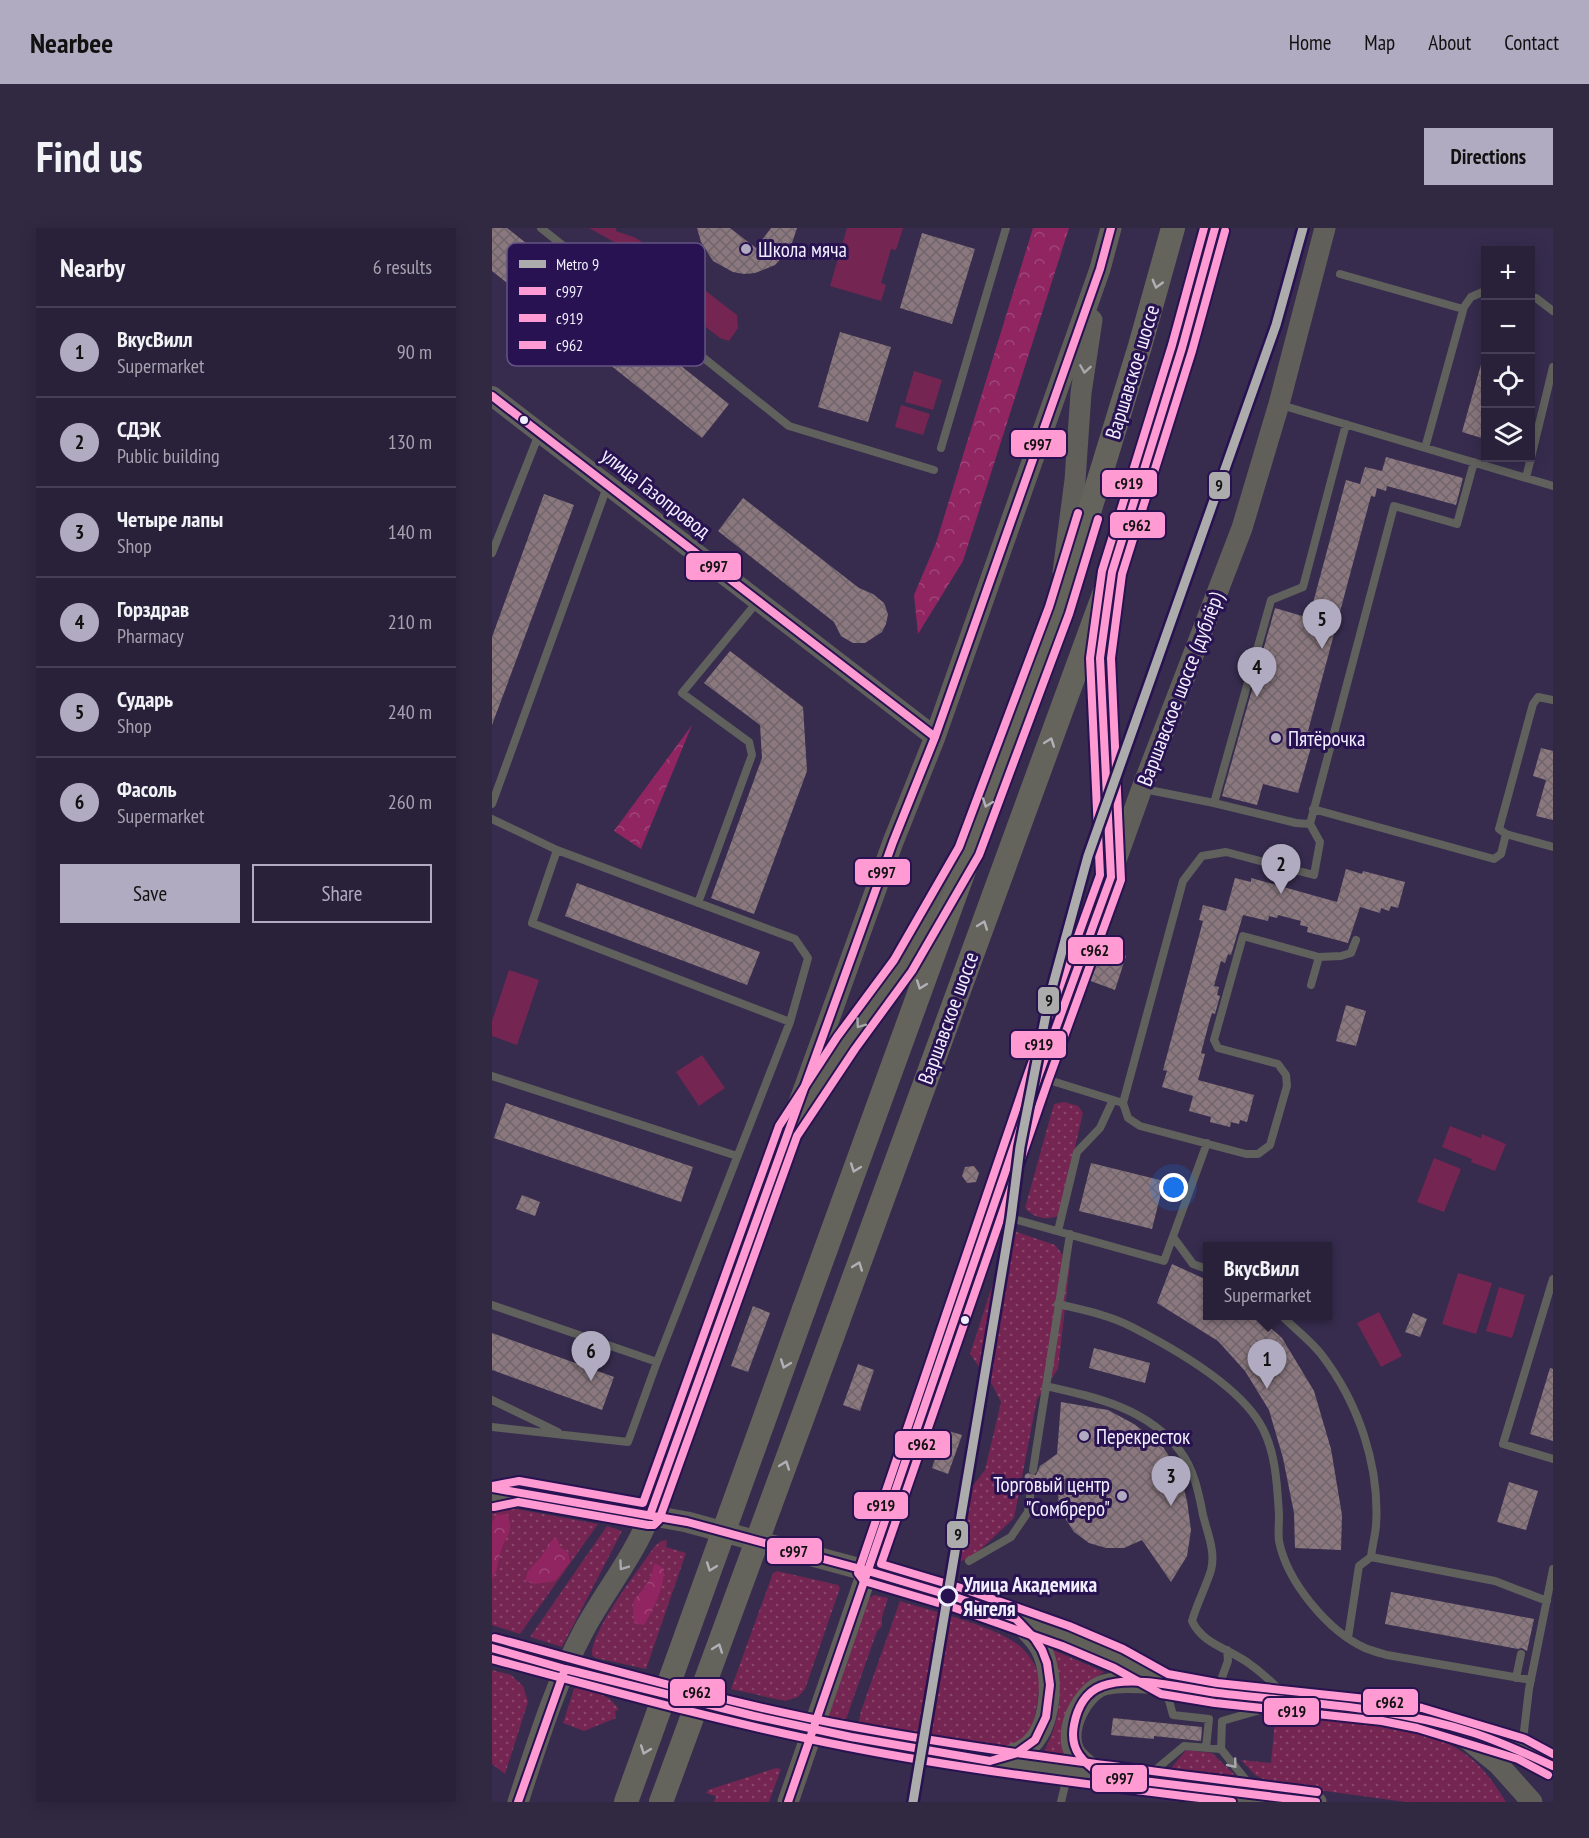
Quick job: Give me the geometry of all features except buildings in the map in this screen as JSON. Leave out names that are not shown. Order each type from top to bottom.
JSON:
[{"type":"main road","points":[[518,1802],[565,1669],[604,1595],[641,1538],[650,1515],[788,1131],[834,1011],[893,842],[935,737],[1100,269],[1111,228]]},
{"type":"main road","name":"Варшавское шоссе","points":[[626,1802],[969,851],[1059,610],[1140,346],[1173,228]]},
{"type":"main road","name":"Варшавское шоссе","points":[[662,1802],[1112,572],[1182,348],[1215,228]]},
{"type":"main road","name":"Варшавское шоссе (дублёр)","points":[[789,1802],[1038,1077],[1143,788],[1242,528],[1279,404],[1325,228]]},
{"type":"main road","points":[[1059,610],[1075,480],[1081,393],[1100,269]]},
{"type":"main road","points":[[1110,877],[1100,658],[1112,572]]},
{"type":"main road","points":[[788,1131],[846,1043],[903,966],[969,851]]},
{"type":"main road","points":[[492,1497],[518,1491],[687,1522],[868,1570],[958,1598],[1066,1636],[1119,1659],[1164,1684]]},
{"type":"main road","points":[[990,1761],[1026,1748],[1035,1740],[1046,1717],[1050,1685],[1047,1663],[1035,1639],[1016,1619]]},
{"type":"main road","points":[[492,1648],[704,1705],[814,1729],[990,1761],[1142,1781],[1230,1797],[1259,1795],[1316,1802]]},
{"type":"main road","points":[[1102,1776],[1078,1758],[1072,1744],[1078,1708],[1095,1688],[1106,1684],[1164,1684],[1216,1693],[1384,1711],[1451,1726],[1522,1749],[1553,1766]]},
{"type":"main road","points":[[1451,1726],[1498,1764],[1532,1802]]},
{"type":"street","name":"улица Газопровод","points":[[492,396],[935,737]]},
{"type":"street","points":[[492,1488],[518,1491]]},
{"type":"lane","points":[[541,228],[560,243]]},
{"type":"lane","points":[[941,448],[1006,228]]},
{"type":"lane","points":[[1340,274],[1463,309]]},
{"type":"lane","points":[[1425,448],[1463,309],[1471,297],[1481,293]]},
{"type":"lane","points":[[1535,298],[1553,310]]},
{"type":"lane","points":[[705,359],[789,426],[934,470]]},
{"type":"lane","points":[[1526,478],[1553,367]]},
{"type":"lane","points":[[1279,404],[1553,486]]},
{"type":"lane","points":[[1214,803],[1271,600],[1303,587],[1346,424]]},
{"type":"lane","points":[[492,553],[540,433]]},
{"type":"lane","points":[[1356,940],[1351,953],[1319,957],[1243,936],[1214,1040],[1218,1048],[1278,1064],[1286,1075],[1287,1086],[1270,1145],[1258,1154],[1246,1154],[1140,1126],[1128,1118],[1123,1103],[1183,881],[1202,856],[1226,852],[1314,875],[1320,842],[1310,824],[1313,809],[1394,506],[1457,524],[1474,462]]},
{"type":"lane","points":[[492,804],[607,485]]},
{"type":"lane","points":[[698,903],[752,755],[749,742],[682,693],[741,619],[758,602]]},
{"type":"lane","points":[[1553,700],[1538,698],[1533,704],[1499,823],[1499,829],[1506,834],[1553,847]]},
{"type":"lane","points":[[1143,788],[1296,823],[1310,824]]},
{"type":"lane","points":[[1313,809],[1494,859],[1501,854],[1506,834]]},
{"type":"lane","points":[[492,819],[557,850],[795,939],[808,958],[790,1022],[736,1156],[628,1442],[492,1427]]},
{"type":"lane","points":[[557,850],[532,923],[790,1022]]},
{"type":"lane","points":[[1311,985],[1319,957]]},
{"type":"lane","points":[[492,1076],[736,1156]]},
{"type":"lane","points":[[1038,1077],[1123,1103]]},
{"type":"lane","points":[[1058,1231],[1077,1152],[1100,1128],[1113,1100]]},
{"type":"lane","points":[[991,1213],[1164,1261],[1207,1143]]},
{"type":"lane","points":[[1033,1470],[1070,1234]]},
{"type":"lane","points":[[1173,1237],[1193,1264],[1203,1268]]},
{"type":"lane","points":[[1553,1278],[1503,1444],[1553,1459]]},
{"type":"lane","points":[[1058,1304],[1087,1310],[1131,1326],[1225,1384],[1247,1405],[1263,1428],[1275,1462],[1279,1539],[1283,1557],[1302,1592],[1328,1623],[1366,1649],[1387,1655],[1531,1680]]},
{"type":"lane","points":[[492,1305],[657,1362]]},
{"type":"lane","points":[[1286,1320],[1320,1353],[1348,1399],[1366,1439],[1375,1499],[1376,1526],[1371,1557],[1359,1566],[1348,1638]]},
{"type":"lane","points":[[1046,1386],[1101,1399],[1126,1408],[1153,1425],[1180,1451],[1198,1489],[1213,1556],[1212,1569],[1196,1605],[1192,1621],[1197,1632],[1205,1639],[1250,1664],[1293,1701]]},
{"type":"lane","points":[[492,1400],[565,1435]]},
{"type":"lane","points":[[969,1561],[1011,1537],[1028,1512],[1031,1489]]},
{"type":"lane","points":[[1371,1557],[1495,1581],[1547,1601]]},
{"type":"lane","points":[[1522,1749],[1531,1680],[1553,1569]]},
{"type":"lane","points":[[1216,1693],[1228,1661],[1227,1650]]},
{"type":"lane","points":[[1516,1678],[1521,1654]]},
{"type":"lane","points":[[1164,1684],[1173,1715],[1222,1721],[1293,1701]]},
{"type":"lane","points":[[1206,1748],[1209,1719]]},
{"type":"lane","points":[[1222,1721],[1221,1749],[1259,1795]]},
{"type":"lane","points":[[1142,1781],[1184,1746],[1221,1749]]},
{"type":"lane","points":[[1061,1802],[1069,1771]]},
{"type":"shaded area","points":[[589,228],[616,228],[616,231],[643,243],[616,243]]},
{"type":"shaded area","points":[[847,228],[903,228],[896,250],[891,249],[881,283],[886,285],[881,301],[830,286]]},
{"type":"shaded area","points":[[705,290],[737,315],[738,328],[729,341],[720,338],[705,326]]},
{"type":"shaded area","points":[[914,371],[942,380],[933,410],[905,402]]},
{"type":"shaded area","points":[[901,405],[930,414],[923,435],[895,427]]},
{"type":"shaded area","points":[[509,970],[539,980],[517,1045],[492,1036],[492,1021]]},
{"type":"shaded area","points":[[702,1055],[725,1088],[699,1106],[676,1072]]},
{"type":"shaded area","points":[[1064,1102],[1078,1106],[1083,1113],[1059,1216],[1041,1218],[1025,1208],[1054,1104]]},
{"type":"shaded area","points":[[1450,1126],[1481,1138],[1482,1134],[1506,1144],[1495,1171],[1442,1147]]},
{"type":"shaded area","points":[[1434,1158],[1461,1169],[1444,1212],[1417,1202]]},
{"type":"shaded area","points":[[1014,1231],[1055,1245],[1070,1264],[1058,1369],[1037,1399],[1014,1518],[978,1552],[945,1570],[964,1497],[985,1470],[1001,1402],[993,1386],[970,1354],[1000,1262]]},
{"type":"shaded area","points":[[1458,1273],[1492,1283],[1476,1334],[1442,1324]]},
{"type":"shaded area","points":[[1499,1287],[1525,1295],[1512,1338],[1486,1331]]},
{"type":"shaded area","points":[[1379,1312],[1402,1356],[1381,1367],[1357,1323]]},
{"type":"shaded area","points":[[500,1506],[598,1524],[520,1634],[492,1625],[492,1508]]},
{"type":"shaded area","points":[[607,1526],[622,1531],[562,1647],[530,1637]]},
{"type":"shaded area","points":[[667,1540],[666,1547],[686,1553],[646,1669],[596,1658],[592,1655],[594,1644],[607,1616],[654,1547],[661,1541]]},
{"type":"shaded area","points":[[777,1571],[838,1585],[840,1588],[805,1689],[798,1697],[785,1701],[731,1689],[773,1573]]},
{"type":"shaded area","points":[[874,1595],[888,1598],[882,1617],[882,1626],[877,1631],[845,1722],[832,1719],[829,1715],[869,1598]]},
{"type":"shaded area","points":[[900,1601],[992,1630],[1024,1650],[1036,1668],[1039,1683],[1034,1719],[1027,1735],[1022,1740],[1001,1748],[984,1749],[858,1725]]},
{"type":"shaded area","points":[[1053,1650],[1104,1672],[1081,1689],[1069,1707],[1065,1729],[1067,1757],[1043,1753],[1054,1728],[1059,1703],[1058,1677]]},
{"type":"shaded area","points":[[492,1670],[511,1675],[523,1686],[528,1702],[505,1774],[492,1764]]},
{"type":"shaded area","points":[[574,1689],[601,1694],[611,1700],[619,1710],[615,1711],[616,1718],[584,1731],[563,1723]]},
{"type":"shaded area","points":[[1304,1717],[1389,1725],[1450,1744],[1479,1766],[1506,1802],[1406,1802],[1274,1784],[1255,1775],[1241,1760],[1271,1763],[1275,1720]]},
{"type":"shaded area","points":[[1186,1750],[1212,1753],[1241,1781],[1168,1772]]},
{"type":"shaded area","points":[[776,1768],[781,1769],[769,1802],[714,1802],[716,1796],[706,1793],[708,1790]]},
{"type":"green space","points":[[1033,228],[1069,228],[963,561],[918,634],[914,595],[936,543]]},
{"type":"green space","points":[[692,725],[641,849],[614,831]]},
{"type":"green space","points":[[507,1514],[510,1530],[492,1579],[492,1522],[497,1515]]},
{"type":"green space","points":[[557,1538],[560,1547],[568,1552],[570,1562],[555,1581],[535,1584],[525,1581],[528,1571],[552,1540]]},
{"type":"green space","points":[[655,1563],[664,1569],[660,1591],[644,1625],[634,1623],[633,1603],[649,1580]]},
{"type":"metro line","name":"9","points":[[913,1802],[1011,1218],[1020,1147],[1049,999],[1088,856],[1276,325],[1303,228]]},
{"type":"transit line","name":"с997","points":[[650,1515],[893,842],[935,737],[1100,269],[1111,228]]},
{"type":"transit line","name":"с919","points":[[1204,228],[1172,345],[1102,571],[1090,658],[1100,875],[1028,1074],[858,1573],[864,1581],[955,1608],[1062,1646],[1114,1668],[1161,1694],[1215,1703],[1382,1721],[1417,1728],[1518,1759],[1548,1775]]},
{"type":"transit line","name":"с997","points":[[788,1802],[1038,1077],[1111,877],[1100,658],[1112,572],[1182,348],[1215,228]]},
{"type":"transit line","name":"с962","points":[[1225,231],[1192,351],[1122,574],[1111,658],[1121,880],[1048,1081],[881,1564],[961,1588],[1069,1626],[1123,1649],[1168,1674],[1217,1683],[1385,1701],[1422,1708],[1525,1739],[1553,1754]]},
{"type":"transit line","name":"с997","points":[[492,396],[935,737]]},
{"type":"transit line","name":"с962","points":[[492,1486],[519,1481],[643,1503],[779,1126],[837,1037],[894,960],[959,847],[1049,607],[1078,513]]},
{"type":"transit line","name":"с919","points":[[494,1507],[518,1502],[648,1525],[654,1525],[659,1520],[797,1136],[855,1049],[912,971],[979,855],[1069,614],[1098,519]]},
{"type":"transit line","name":"с997","points":[[492,1488],[687,1522],[958,1598],[1016,1619],[1042,1650],[1047,1663],[1050,1685],[1046,1717],[1035,1740],[1017,1753],[990,1761],[851,1737],[754,1716],[565,1669],[492,1648]]},
{"type":"transit line","name":"с962","points":[[495,1638],[719,1698],[855,1727],[1028,1755],[1317,1792]]},
{"type":"transit line","name":"с919","points":[[492,1659],[715,1717],[849,1747],[992,1771],[1232,1802]]},
{"type":"transit line","name":"с997","points":[[518,1802],[565,1669]]},
{"type":"transit line","name":"с997","points":[[1316,1802],[1102,1776],[1083,1760],[1076,1748],[1073,1734],[1077,1713],[1086,1697],[1102,1686],[1129,1681],[1144,1682],[1411,1717],[1474,1733],[1553,1766]]},
{"type":"place","name":"Школа мяча","points":[[746,249]]},
{"type":"place","name":"Сударь","points":[[1322,649]]},
{"type":"place","name":"Горздрав","points":[[1257,697]]},
{"type":"place","name":"Пятёрочка","points":[[1276,738]]},
{"type":"place","name":"СДЭК","points":[[1281,894]]},
{"type":"place","name":"Фасоль","points":[[591,1381]]},
{"type":"place","name":"ВкусВилл","points":[[1267,1389]]},
{"type":"place","name":"Перекресток","points":[[1084,1436]]},
{"type":"place","name":"Торговый центр \"Сомбреро\"","points":[[1122,1496]]},
{"type":"place","name":"Четыре лапы","points":[[1171,1506]]},
{"type":"place","name":"Улица Академика Янгеля","points":[[948,1596]]}]
